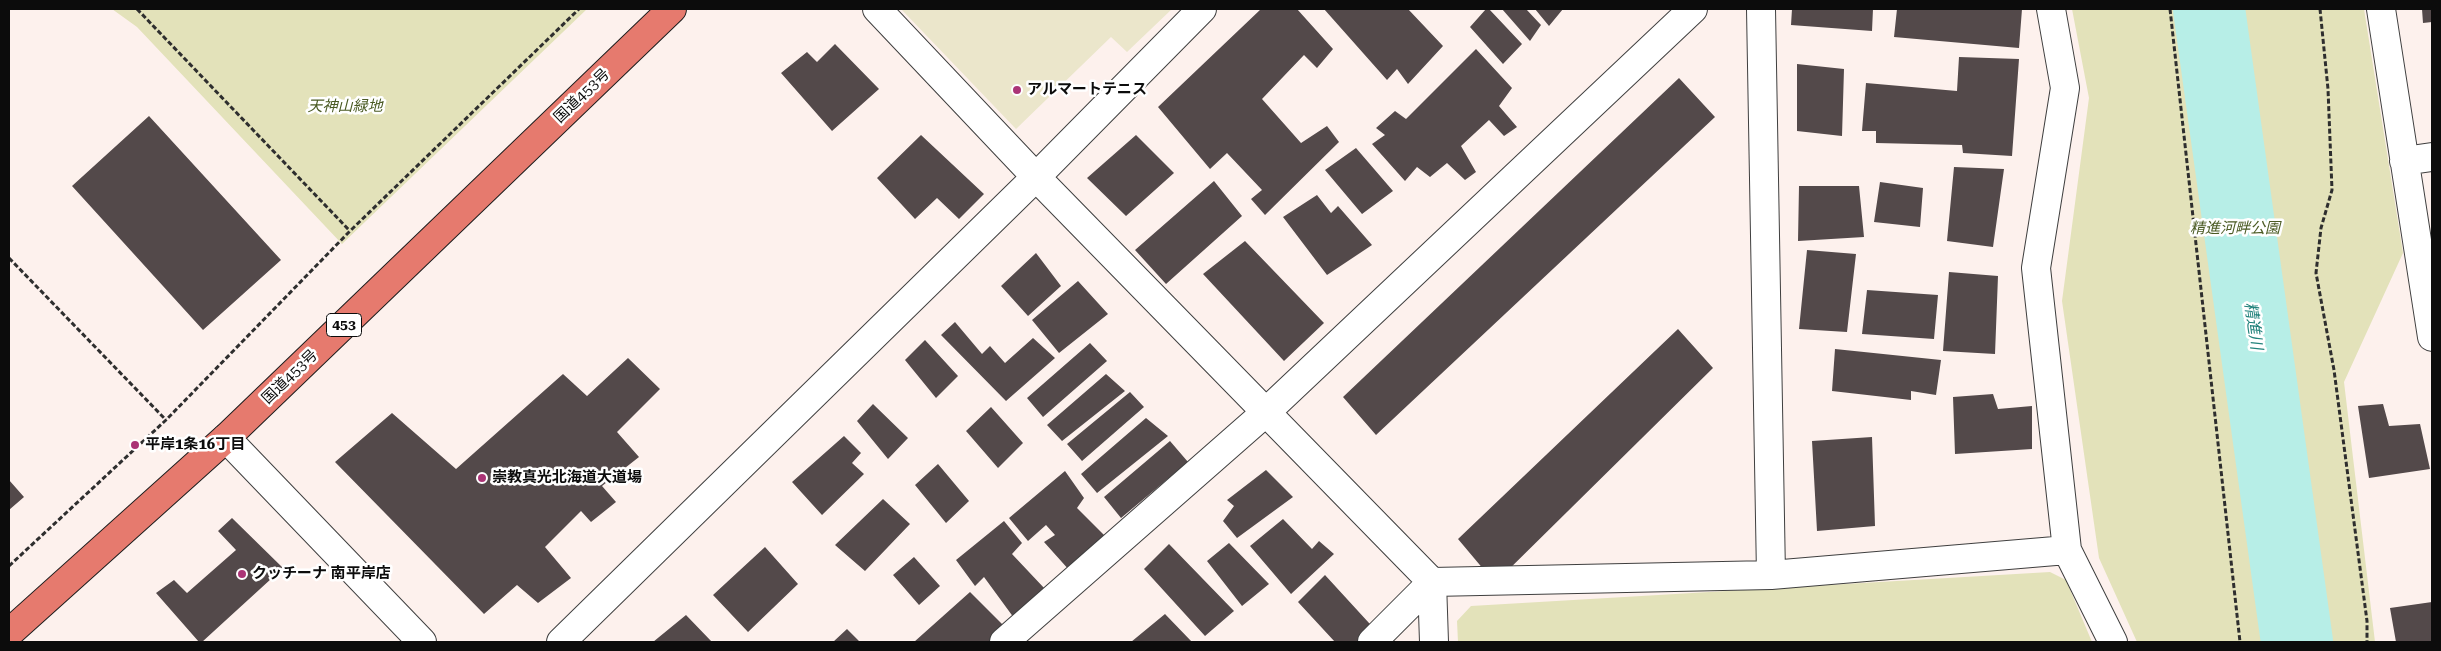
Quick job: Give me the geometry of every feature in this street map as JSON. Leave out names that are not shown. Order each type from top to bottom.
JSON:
[{"type":"highway","name":"国道453号","points":[[9,633],[226,438],[672,9]]},
{"type":"street","points":[[877,9],[1036,177],[1432,582],[1434,642]]},
{"type":"street","points":[[561,642],[1036,177],[1202,9]]},
{"type":"street","points":[[1004,642],[1265,413],[1693,9]]},
{"type":"street","points":[[1761,9],[1771,575]]},
{"type":"street","points":[[2051,9],[2065,88],[2036,268],[2067,550],[2113,642]]},
{"type":"street","points":[[2381,9],[2432,338]]},
{"type":"street","points":[[2404,161],[2432,157]]},
{"type":"street","points":[[226,438],[422,642]]},
{"type":"street","points":[[1372,642],[1432,582],[1771,575],[2067,550]]},
{"type":"path","points":[[137,9],[350,230]]},
{"type":"path","points":[[2170,9],[2240,642]]},
{"type":"path","points":[[2320,9],[2328,89],[2332,190],[2321,228],[2316,273],[2334,370],[2367,621],[2367,642]]},
{"type":"path","points":[[9,566],[166,420],[350,230],[576,10]]},
{"type":"path","points":[[9,258],[166,420]]},
{"type":"green space","name":"天神山緑地","points":[[112,9],[587,9],[342,244],[137,27]]},
{"type":"green space","name":"精進河畔公園","points":[[2072,9],[2364,9],[2403,253],[2344,382],[2375,642],[2137,642],[2099,558],[2062,301],[2089,98]]},
{"type":"green space","points":[[2050,572],[2066,580],[2092,642],[1458,642],[1457,621],[1471,606]]},
{"type":"shaded area","name":"アルマートテニス","points":[[901,9],[1172,9],[1127,52],[1111,37],[1016,129]]},
{"type":"building","points":[[1261,9],[1297,9],[1333,49],[1317,68],[1304,55],[1262,99],[1301,143],[1327,126],[1339,142],[1265,215],[1251,199],[1262,190],[1227,153],[1210,169],[1158,107]]},
{"type":"building","points":[[1324,9],[1408,9],[1443,46],[1408,84],[1397,69],[1387,80]]},
{"type":"building","points":[[1486,9],[1489,9],[1522,44],[1503,64],[1470,27]]},
{"type":"building","points":[[1502,9],[1526,9],[1541,25],[1530,41]]},
{"type":"building","points":[[1535,9],[1563,9],[1549,26]]},
{"type":"building","points":[[1792,9],[1873,9],[1872,31],[1791,25]]},
{"type":"building","points":[[1897,9],[2022,9],[2019,48],[1894,37]]},
{"type":"building","points":[[2422,9],[2432,9],[2432,22],[2423,23]]},
{"type":"building","points":[[835,44],[879,89],[832,131],[781,73],[807,52],[817,62]]},
{"type":"building","points":[[1476,49],[1512,88],[1499,106],[1517,127],[1504,136],[1489,120],[1461,146],[1476,172],[1465,180],[1447,163],[1430,177],[1417,167],[1405,181],[1372,144],[1385,135],[1376,128],[1395,111],[1406,119]]},
{"type":"building","points":[[1959,57],[2019,59],[2012,156],[1963,153],[1962,145],[1876,143],[1876,131],[1862,131],[1866,83],[1957,91]]},
{"type":"building","points":[[1797,64],[1844,69],[1842,136],[1797,131]]},
{"type":"building","points":[[1679,78],[1715,117],[1376,435],[1343,397]]},
{"type":"building","points":[[149,116],[281,260],[203,330],[72,186]]},
{"type":"building","points":[[921,135],[984,194],[959,219],[937,198],[915,219],[877,178]]},
{"type":"building","points":[[1136,135],[1174,173],[1126,216],[1087,178]]},
{"type":"building","points":[[1356,148],[1393,191],[1362,214],[1325,170]]},
{"type":"building","points":[[1954,167],[2004,169],[1993,247],[1947,241]]},
{"type":"building","points":[[1214,181],[1242,216],[1166,284],[1135,250]]},
{"type":"building","points":[[1880,182],[1923,188],[1920,227],[1874,222]]},
{"type":"building","points":[[1799,186],[1859,186],[1864,237],[1798,241]]},
{"type":"building","points":[[1317,195],[1331,213],[1338,206],[1372,245],[1327,275],[1283,217]]},
{"type":"building","points":[[1245,241],[1324,323],[1284,361],[1203,274]]},
{"type":"building","points":[[1807,250],[1856,254],[1847,332],[1799,329]]},
{"type":"building","points":[[1036,253],[1061,286],[1028,316],[1001,286]]},
{"type":"building","points":[[1949,272],[1998,276],[1995,354],[1943,351]]},
{"type":"building","points":[[1078,281],[1108,314],[1059,353],[1032,320]]},
{"type":"building","points":[[1867,290],[1938,295],[1934,339],[1862,334]]},
{"type":"building","points":[[955,322],[982,354],[990,346],[1005,363],[1033,338],[1055,358],[1006,401],[941,335]]},
{"type":"building","points":[[1678,329],[1713,368],[1495,583],[1458,539]]},
{"type":"building","points":[[925,340],[958,376],[936,398],[905,360]]},
{"type":"building","points":[[1090,343],[1107,361],[1043,417],[1027,398]]},
{"type":"building","points":[[1835,349],[1941,360],[1936,395],[1911,391],[1911,400],[1832,391]]},
{"type":"building","name":"崇教真光北海道大道場","points":[[628,358],[660,389],[617,432],[639,457],[602,486],[616,502],[591,522],[581,511],[545,547],[571,578],[538,603],[517,585],[484,614],[335,462],[392,413],[456,469],[563,374],[587,396]]},
{"type":"building","points":[[1106,374],[1125,391],[1062,441],[1047,425]]},
{"type":"building","points":[[1130,392],[1144,407],[1082,461],[1067,444]]},
{"type":"building","points":[[1993,394],[1998,409],[2032,406],[2032,449],[1955,454],[1953,397]]},
{"type":"building","points":[[873,404],[908,438],[888,459],[857,421]]},
{"type":"building","points":[[2383,404],[2389,426],[2420,424],[2430,469],[2369,478],[2358,406]]},
{"type":"building","points":[[991,407],[1023,443],[998,468],[966,431]]},
{"type":"building","points":[[1146,418],[1168,436],[1097,493],[1081,474]]},
{"type":"building","points":[[844,436],[861,453],[852,463],[864,474],[822,515],[792,482]]},
{"type":"building","points":[[1872,437],[1875,526],[1817,531],[1812,441]]},
{"type":"building","points":[[1170,441],[1188,462],[1121,518],[1104,497]]},
{"type":"building","points":[[938,464],[969,501],[946,523],[915,485]]},
{"type":"building","points":[[1266,470],[1293,497],[1237,538],[1223,521],[1234,506],[1227,500]]},
{"type":"building","points":[[1065,471],[1084,498],[1077,508],[1108,539],[1070,571],[1044,542],[1055,535],[1046,525],[1028,541],[1009,518]]},
{"type":"building","points":[[9,480],[24,497],[9,510]]},
{"type":"building","points":[[883,499],[910,524],[865,571],[835,545]]},
{"type":"building","name":"クッチーナ 南平岸店","points":[[232,518],[283,568],[202,642],[199,642],[156,593],[174,580],[187,593],[236,550],[218,531]]},
{"type":"building","points":[[1283,519],[1312,549],[1319,541],[1334,554],[1291,594],[1250,546]]},
{"type":"building","points":[[1004,521],[1022,543],[1012,554],[1045,589],[1014,618],[984,577],[975,586],[956,560]]},
{"type":"building","points":[[1229,543],[1269,584],[1242,606],[1207,561]]},
{"type":"building","points":[[1169,544],[1234,611],[1205,636],[1144,569]]},
{"type":"building","points":[[765,547],[798,584],[748,632],[713,595]]},
{"type":"building","points":[[914,557],[940,586],[919,605],[893,575]]},
{"type":"building","points":[[1325,575],[1380,635],[1371,642],[1335,642],[1298,602]]},
{"type":"building","points":[[970,592],[1007,629],[992,642],[914,642]]},
{"type":"building","points":[[2432,602],[2432,642],[2396,642],[2390,608]]},
{"type":"building","points":[[1165,614],[1192,642],[1131,642]]},
{"type":"building","points":[[686,615],[712,642],[653,642]]},
{"type":"building","points":[[847,629],[860,642],[833,642]]},
{"type":"waterway","name":"精進川","points":[[2209,9],[2297,642]]},
{"type":"place","name":"アルマートテニス","points":[[1017,90]]},
{"type":"place","name":"平岸1条16丁目","points":[[135,445]]},
{"type":"place","name":"崇教真光北海道大道場","points":[[482,478]]},
{"type":"place","name":"クッチーナ 南平岸店","points":[[242,574]]}]
